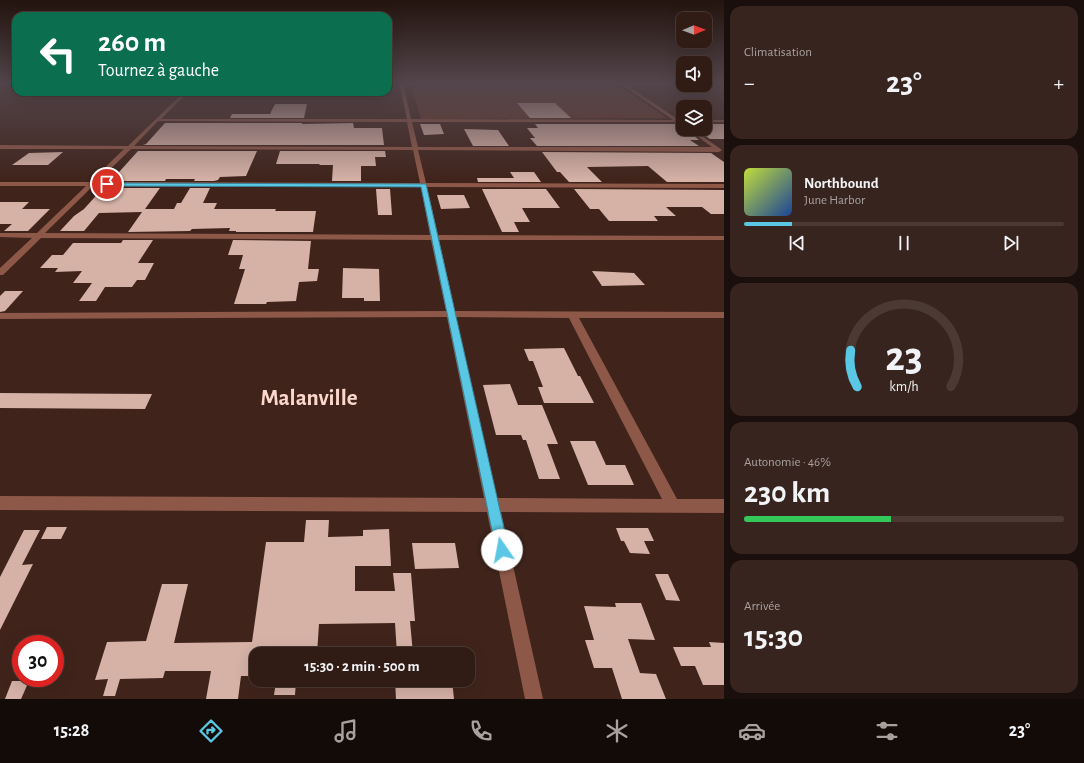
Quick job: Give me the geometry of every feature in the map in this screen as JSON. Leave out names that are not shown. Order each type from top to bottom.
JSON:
[{"type":"street","points":[[0,273],[163,115]]},
{"type":"street","points":[[409,115],[534,699]]},
{"type":"street","points":[[157,120],[676,120]]},
{"type":"street","points":[[712,121],[724,121]]},
{"type":"street","points":[[699,136],[724,153]]},
{"type":"street","points":[[0,147],[718,149]]},
{"type":"street","points":[[0,184],[724,186]]},
{"type":"street","points":[[0,235],[724,238]]},
{"type":"street","points":[[0,316],[451,314],[724,315]]},
{"type":"street","points":[[572,314],[672,506]]},
{"type":"street","points":[[0,504],[724,506]]},
{"type":"shaded area","points":[[420,115],[662,115],[667,118],[421,119]]},
{"type":"building","points":[[232,115],[305,115],[304,118],[230,118]]},
{"type":"building","points":[[527,115],[567,115],[571,118],[530,118]]},
{"type":"building","points":[[165,123],[353,123],[354,128],[382,128],[384,145],[143,145],[146,144]]},
{"type":"building","points":[[420,124],[440,124],[444,134],[424,135]]},
{"type":"building","points":[[535,124],[676,124],[676,136],[694,136],[699,140],[690,140],[699,146],[537,146],[530,138],[535,138],[527,128],[538,128]]},
{"type":"building","points":[[712,124],[724,124],[724,139],[710,139],[706,136],[712,136]]},
{"type":"building","points":[[464,129],[498,130],[509,146],[473,146]]},
{"type":"building","points":[[138,151],[257,151],[246,176],[220,177],[218,180],[214,181],[194,181],[195,179],[166,179],[165,181],[111,181]]},
{"type":"building","points":[[280,151],[385,151],[386,157],[375,157],[376,166],[361,166],[361,181],[332,181],[333,165],[276,164]]},
{"type":"building","points":[[63,152],[48,165],[12,165],[29,153]]},
{"type":"building","points":[[542,152],[711,153],[724,162],[724,182],[667,182],[648,166],[587,167],[602,182],[569,182],[560,172],[557,172]]},
{"type":"building","points":[[510,172],[534,172],[541,182],[478,182],[477,178],[514,178]]},
{"type":"building","points":[[103,188],[160,188],[145,209],[174,209],[177,203],[181,203],[190,188],[210,188],[203,203],[217,203],[214,209],[276,209],[275,211],[316,211],[313,232],[236,232],[229,231],[230,228],[192,229],[190,231],[128,232],[142,212],[99,213],[84,231],[60,231],[74,216],[84,209]]},
{"type":"building","points":[[376,189],[390,189],[392,215],[378,215]]},
{"type":"building","points":[[482,189],[546,189],[560,208],[522,208],[530,222],[514,222],[519,232],[502,232]]},
{"type":"building","points":[[574,189],[724,190],[724,214],[711,214],[702,207],[666,207],[676,216],[654,216],[658,221],[609,221],[599,209],[590,209]]},
{"type":"building","points":[[437,195],[464,195],[470,208],[441,209]]},
{"type":"building","points":[[0,202],[29,202],[22,209],[50,209],[28,231],[4,231],[12,224],[0,224]]},
{"type":"building","points":[[123,240],[153,240],[138,263],[154,263],[145,280],[137,280],[132,287],[105,287],[96,301],[79,301],[92,283],[73,283],[82,271],[55,272],[58,268],[40,268],[52,255],[63,255],[73,243],[121,243]]},
{"type":"building","points":[[233,240],[311,241],[308,269],[319,269],[317,281],[299,282],[296,301],[267,302],[266,304],[234,304],[245,269],[239,269],[243,255],[228,255]]},
{"type":"building","points":[[343,268],[379,269],[380,301],[364,301],[364,298],[342,298]]},
{"type":"building","points":[[592,271],[634,273],[645,285],[602,286]]},
{"type":"building","points":[[5,291],[23,291],[5,311],[0,312],[0,296]]},
{"type":"building","points":[[564,348],[594,403],[544,403],[538,387],[543,387],[533,361],[529,361],[524,349]]},
{"type":"building","points":[[510,384],[518,405],[542,405],[558,444],[547,444],[560,479],[539,479],[526,440],[523,440],[521,435],[496,435],[483,385]]},
{"type":"building","points":[[0,393],[152,394],[145,409],[0,408]]},
{"type":"building","points":[[570,441],[595,441],[606,465],[625,465],[634,485],[588,485]]},
{"type":"building","points":[[306,520],[329,520],[328,537],[363,536],[363,530],[389,529],[391,566],[355,566],[355,591],[395,591],[393,573],[411,573],[415,621],[410,621],[412,647],[397,647],[395,623],[319,624],[317,647],[249,647],[249,676],[241,676],[238,699],[206,699],[211,671],[165,671],[163,678],[120,679],[115,696],[103,696],[108,679],[95,680],[107,642],[146,641],[162,584],[188,584],[174,643],[252,642],[266,542],[304,542]]},
{"type":"building","points":[[47,527],[67,527],[61,539],[41,539]]},
{"type":"building","points":[[616,528],[648,528],[654,541],[644,541],[650,554],[630,553],[624,541],[621,541]]},
{"type":"building","points":[[24,530],[40,530],[22,565],[33,564],[0,630],[0,577]]},
{"type":"building","points":[[412,543],[455,543],[459,568],[415,569]]},
{"type":"building","points":[[655,574],[668,574],[680,601],[666,600]]},
{"type":"building","points":[[615,603],[641,603],[655,640],[628,639],[640,673],[656,674],[666,699],[622,699],[612,668],[594,668],[585,640],[594,640],[584,606],[616,607]]},
{"type":"building","points":[[709,642],[724,643],[724,685],[703,685],[695,666],[681,666],[673,647],[711,647]]},
{"type":"building","points":[[12,681],[12,687],[26,687],[21,699],[5,699]]},
{"type":"building","points":[[275,687],[296,687],[295,695],[274,695]]},
{"type":"building","points":[[395,687],[453,687],[454,699],[396,699]]},
{"type":"district","name":"Malanville","points":[[309,398]]},
{"type":"route","points":[[107,184],[424,185],[502,550]]}]
